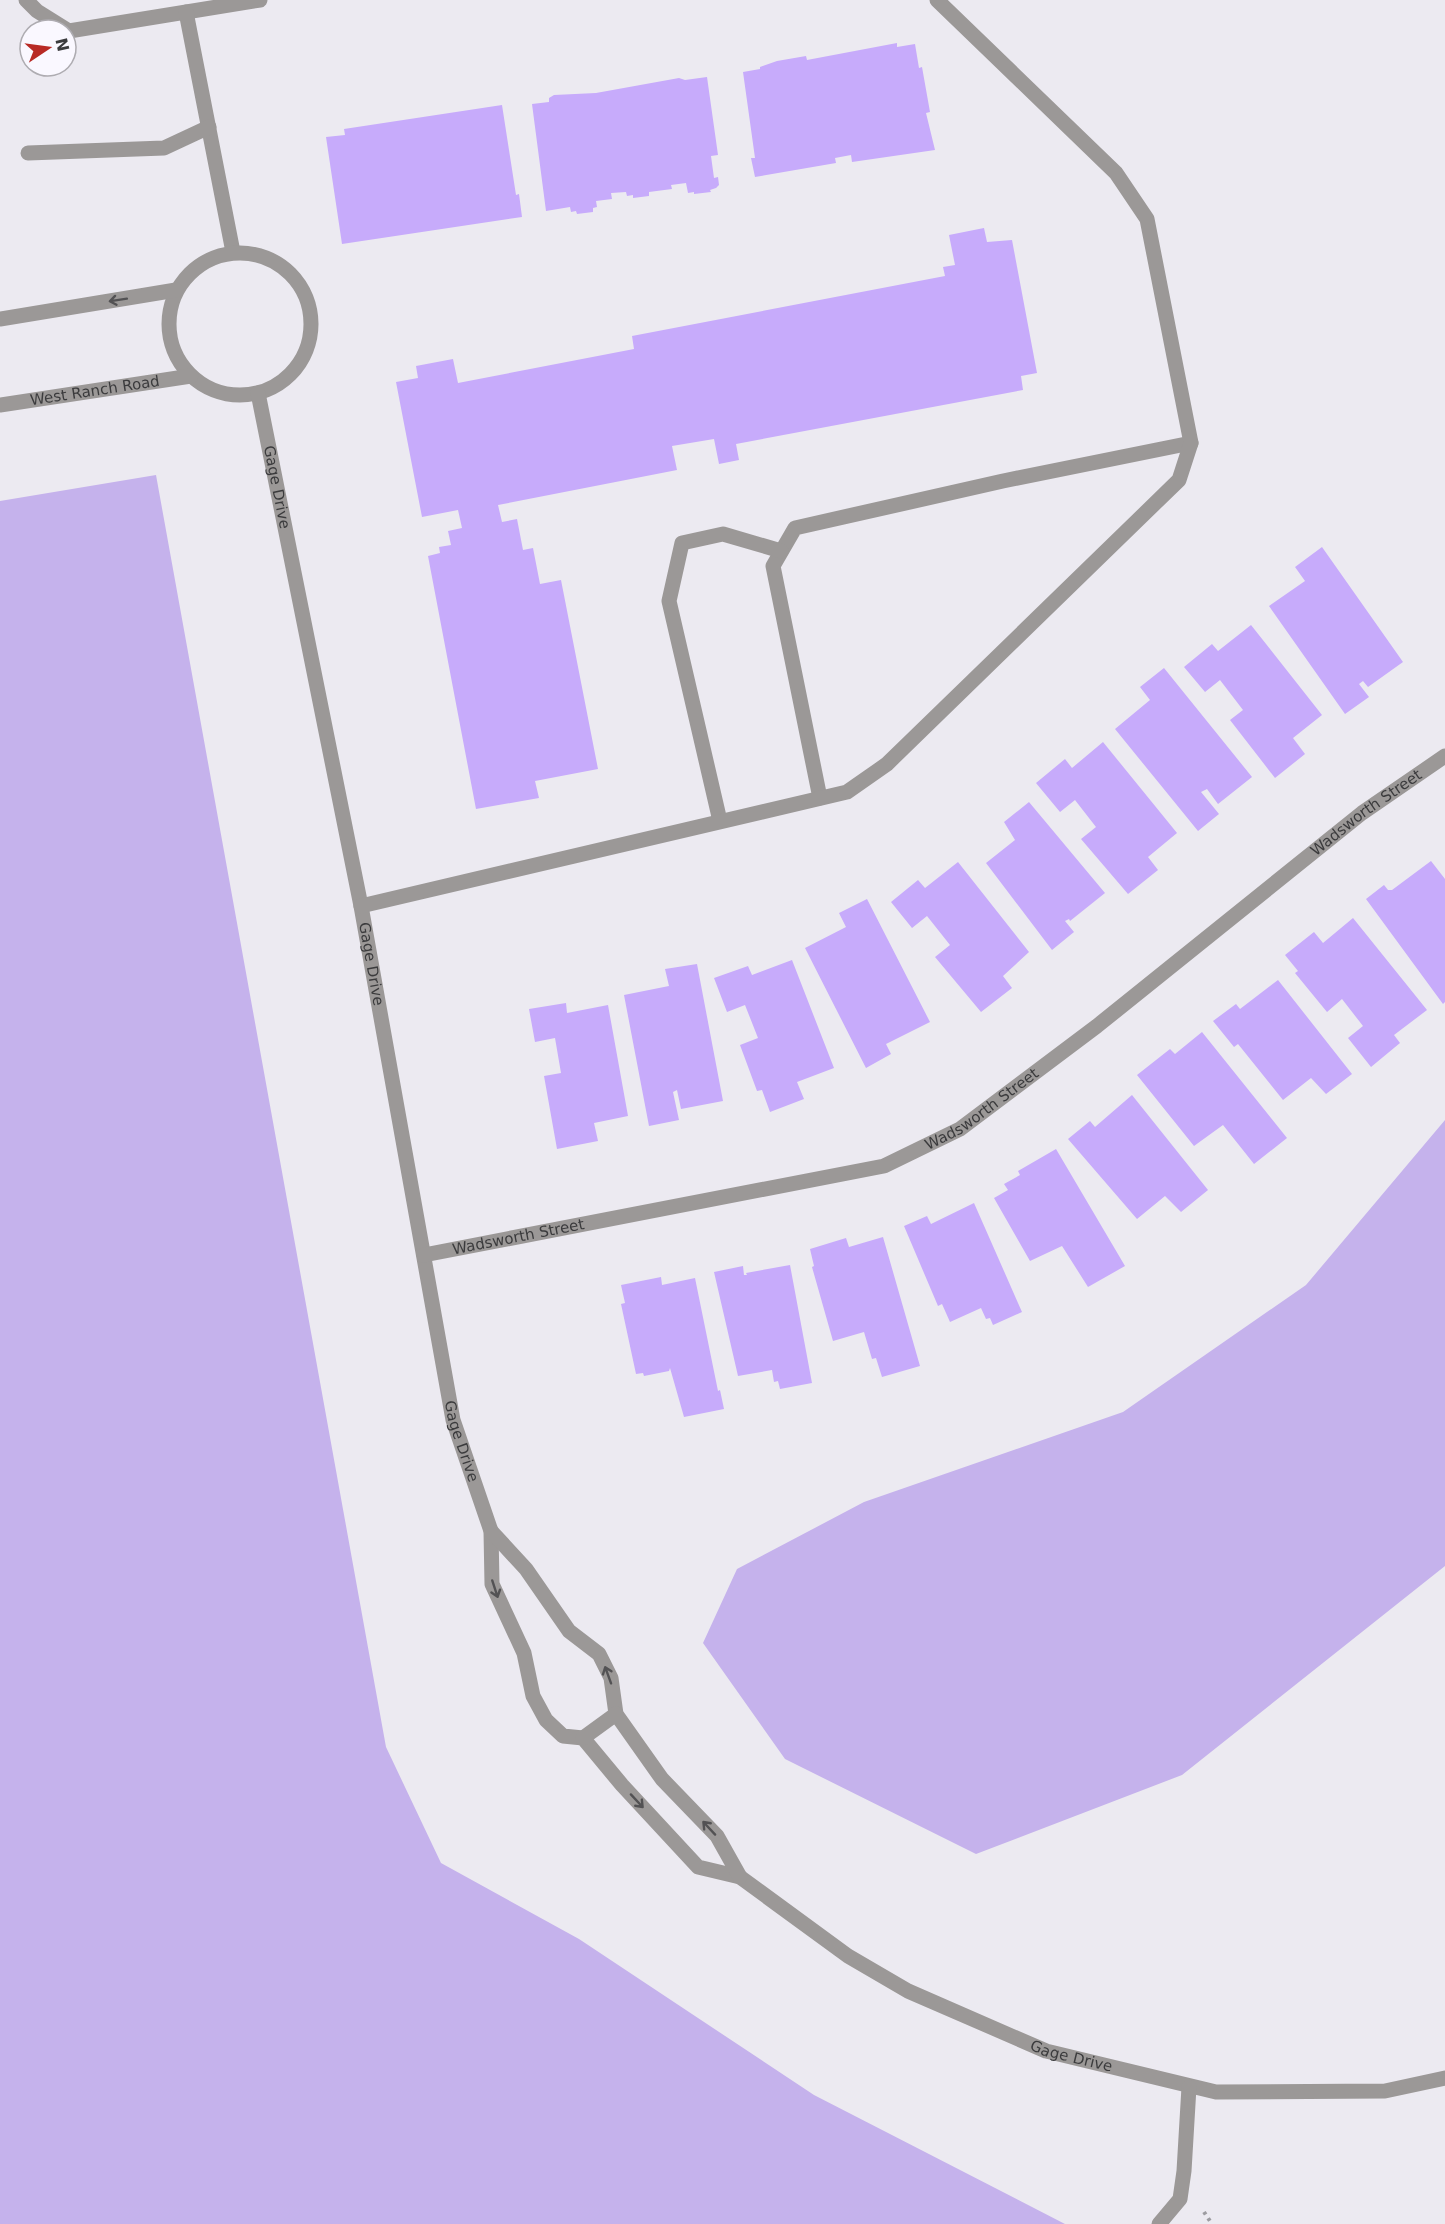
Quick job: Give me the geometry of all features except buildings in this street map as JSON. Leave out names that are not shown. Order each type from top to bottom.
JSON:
[{"type":"street","points":[[26,0],[37,11],[69,31],[260,0]]},
{"type":"street","points":[[361,906],[848,792],[887,764],[1179,480],[1191,443],[1147,219],[1116,173],[938,0]]},
{"type":"street","points":[[186,12],[233,252]]},
{"type":"street","points":[[28,153],[164,148],[209,127]]},
{"type":"street","points":[[233,252],[257,254],[278,263],[296,279],[308,300],[312,323],[308,347],[297,368],[279,384],[258,393],[234,395],[211,389],[191,376],[177,358],[169,336],[169,312],[176,290],[190,271],[210,258],[233,252]]},
{"type":"street","points":[[0,319],[176,290]]},
{"type":"street","name":"West Ranch Road","points":[[0,405],[191,376]]},
{"type":"street","name":"Gage Drive","points":[[258,393],[361,906],[453,1420],[491,1531],[492,1584],[524,1653],[533,1696],[546,1720],[563,1736],[584,1738],[622,1785],[698,1867],[740,1877],[848,1956],[908,1991],[1046,2051],[1216,2092],[1385,2091],[1445,2078]]},
{"type":"street","points":[[820,798],[773,566],[795,528],[1003,481],[1191,443]]},
{"type":"street","points":[[720,821],[669,601],[682,543],[723,534],[781,551]]},
{"type":"street","name":"Wadsworth Street","points":[[424,1255],[884,1166],[932,1143],[960,1129],[1097,1026],[1362,813],[1445,756]]},
{"type":"street","name":"Gage Drive","points":[[491,1531],[526,1569],[569,1631],[599,1654],[610,1678],[616,1714],[662,1779],[717,1836],[740,1877]]},
{"type":"street","points":[[584,1738],[616,1714]]},
{"type":"street","points":[[1159,2224],[1180,2199],[1189,2087]]},
{"type":"shaded area","points":[[156,475],[386,1747],[441,1863],[579,1939],[814,2095],[1065,2224],[0,2224],[0,501]]},
{"type":"shaded area","points":[[1445,1120],[1445,1566],[1182,1775],[976,1854],[785,1759],[703,1643],[737,1569],[864,1502],[1123,1412],[1306,1285]]}]
